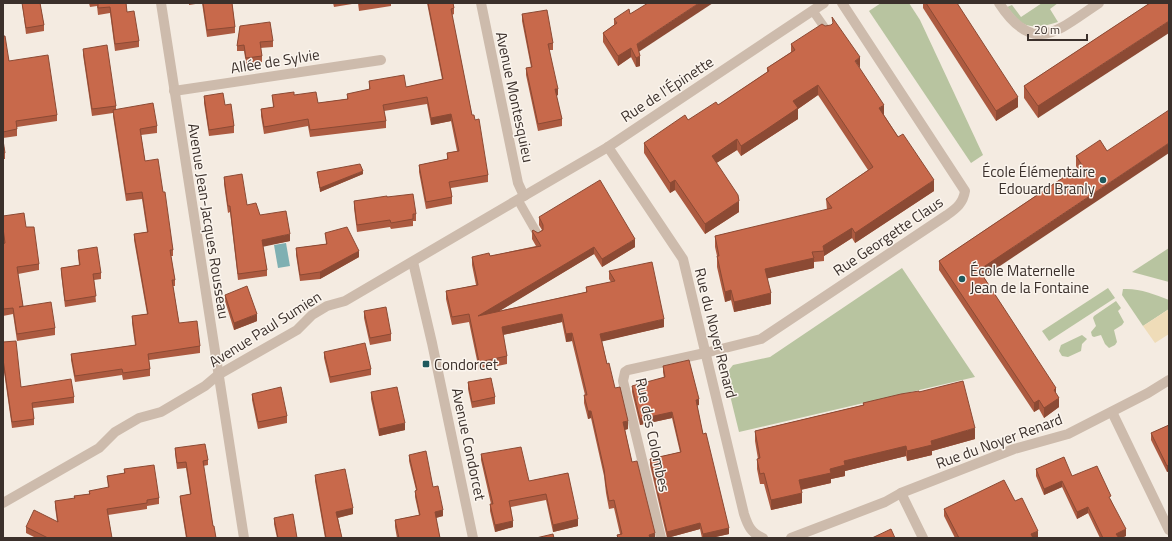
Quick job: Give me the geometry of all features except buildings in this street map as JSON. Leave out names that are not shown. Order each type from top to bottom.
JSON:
[{"type":"street","name":"Avenue Jean-Jacques Rousseau","points":[[161,3],[244,538]]},
{"type":"street","name":"Avenue Montesquieu","points":[[481,3],[521,198]]},
{"type":"street","name":"Rue de l'Épinette","points":[[521,198],[608,147],[824,3]]},
{"type":"street","name":"Rue Georgette Claus","points":[[705,353],[761,339],[947,215],[959,206],[964,199],[965,191],[842,3]]},
{"type":"street","points":[[999,3],[1012,21],[1018,26],[1030,33],[1045,34],[1056,32],[1099,3]]},
{"type":"street","name":"Allée de Sylvie","points":[[174,91],[381,60]]},
{"type":"street","name":"Rue du Noyer Renard","points":[[608,147],[682,259],[746,519],[749,527],[759,537]]},
{"type":"street","name":"Avenue Paul Sumien","points":[[3,503],[99,448],[115,432],[139,418],[161,412],[205,386],[218,375],[297,330],[312,315],[327,306],[345,302],[521,198]]},
{"type":"street","name":"Avenue Condorcet","points":[[413,262],[432,343],[473,538]]},
{"type":"street","name":"Rue des Colombes","points":[[661,538],[623,381],[623,375],[628,370],[705,353]]},
{"type":"street","name":"Rue du Noyer Renard","points":[[791,538],[885,502],[901,493],[1014,450],[1068,434],[1148,393],[1169,380]]},
{"type":"street","points":[[1112,412],[1169,530]]},
{"type":"street","points":[[901,493],[923,538]]},
{"type":"lane","points":[[813,11],[826,31]]},
{"type":"lane","points":[[521,198],[538,236]]},
{"type":"green space","points":[[881,3],[909,3],[920,20],[983,155],[971,163],[869,11]]},
{"type":"green space","points":[[1042,3],[1058,3],[1050,9],[1058,22],[1043,26],[1027,25],[1018,20],[1007,7],[1012,5],[1021,17]]},
{"type":"green space","points":[[1169,248],[1169,282],[1132,272]]},
{"type":"green space","points":[[902,268],[975,377],[739,432],[725,375],[733,365],[770,357]]},
{"type":"green space","points":[[1108,288],[1115,298],[1049,341],[1042,331]]},
{"type":"green space","points":[[1123,289],[1141,290],[1169,300],[1169,309],[1143,326],[1122,295]]},
{"type":"green space","points":[[1116,301],[1121,308],[1118,311],[1124,322],[1114,330],[1117,342],[1109,348],[1105,344],[1101,335],[1094,337],[1092,336],[1091,332],[1096,326],[1093,318]]},
{"type":"green space","points":[[1082,335],[1087,339],[1082,344],[1081,351],[1068,357],[1062,356],[1059,351],[1061,345]]},
{"type":"sand","points":[[1169,309],[1169,334],[1155,343],[1143,326]]},
{"type":"water","points":[[286,243],[290,266],[278,268],[274,245]]},
{"type":"place","name":"École Élémentaire Edouard Branly","points":[[1103,180]]},
{"type":"place","name":"École Maternelle Jean de la Fontaine","points":[[962,279]]},
{"type":"place","name":"Condorcet","points":[[426,364]]}]
